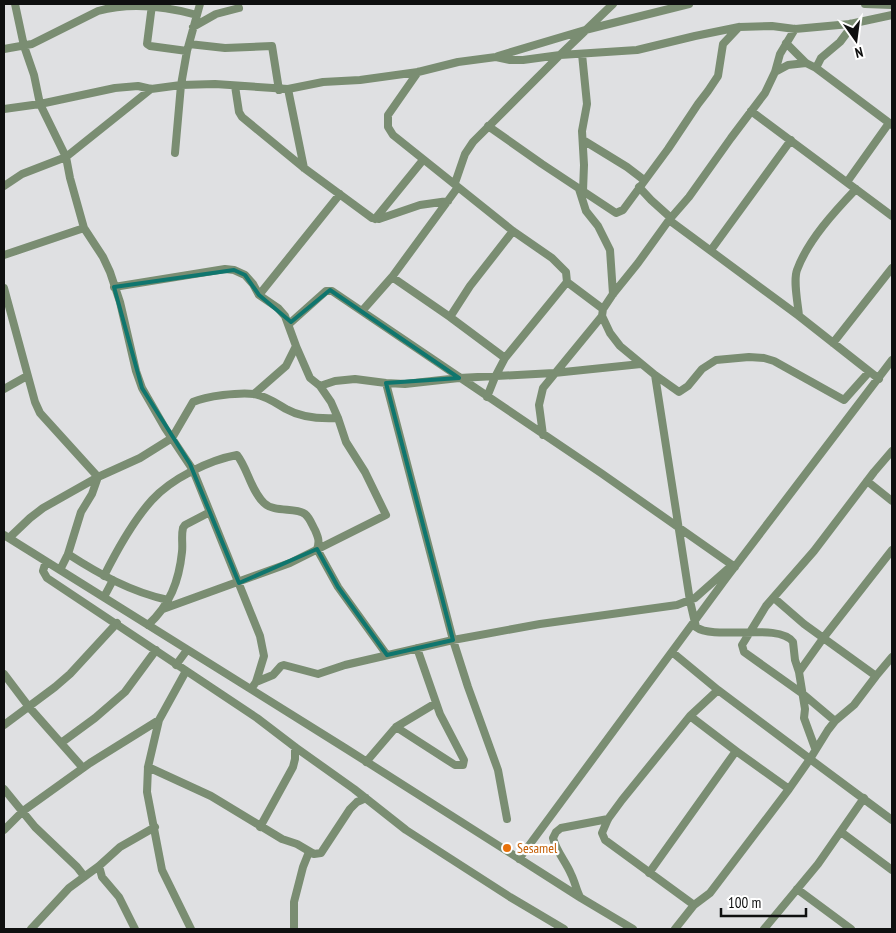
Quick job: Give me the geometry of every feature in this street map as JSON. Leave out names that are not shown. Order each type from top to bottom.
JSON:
[{"type":"street","points":[[15,4],[40,104],[66,157],[84,228],[103,257],[120,302],[136,371],[142,388],[193,470],[258,629],[264,656],[256,682],[251,689]]},
{"type":"street","points":[[175,152],[181,85],[188,47],[200,4]]},
{"type":"street","points":[[362,311],[392,277],[448,201],[457,185],[465,154],[473,142],[613,4]]},
{"type":"street","points":[[4,109],[40,104],[115,88],[138,86],[151,89],[181,85],[235,86],[279,90],[323,82],[360,80],[418,72],[458,62],[496,57],[585,30],[689,4]]},
{"type":"street","points":[[865,4],[892,5]]},
{"type":"street","points":[[4,49],[32,44],[97,7],[152,6],[197,15]]},
{"type":"street","points":[[152,6],[147,44],[150,46],[225,48],[272,46],[279,90]]},
{"type":"street","points":[[194,26],[216,14],[239,8]]},
{"type":"street","points":[[496,57],[523,60],[560,55],[637,50],[668,44],[687,37],[739,27],[772,26],[795,29],[850,24],[892,15]]},
{"type":"street","points":[[816,68],[821,58],[844,37],[852,26],[850,24]]},
{"type":"street","points":[[488,126],[616,213],[623,210],[718,76],[723,44],[739,27]]},
{"type":"street","points":[[544,435],[539,399],[543,388],[603,313],[612,294],[689,197],[730,138],[765,93],[775,72],[780,54],[795,29]]},
{"type":"street","points":[[786,43],[806,63],[816,68],[891,124],[846,182]]},
{"type":"street","points":[[582,54],[588,104],[582,131],[581,190],[586,211],[598,226],[610,250],[612,294]]},
{"type":"street","points":[[775,72],[788,65],[806,63]]},
{"type":"street","points":[[418,72],[388,115],[388,127],[392,135],[513,231],[552,258],[564,268],[567,275],[566,282],[505,358],[487,397]]},
{"type":"street","points":[[235,86],[239,112],[242,117],[304,168],[375,219]]},
{"type":"street","points":[[4,186],[22,174],[66,157],[151,89]]},
{"type":"street","points":[[288,89],[304,168]]},
{"type":"street","points":[[751,111],[892,216]]},
{"type":"street","points":[[583,140],[627,167],[644,180]]},
{"type":"street","points":[[711,250],[791,140]]},
{"type":"street","points":[[375,219],[423,160]]},
{"type":"street","points":[[639,187],[670,219],[879,379]]},
{"type":"street","points":[[799,316],[797,270],[825,224],[856,189]]},
{"type":"street","points":[[260,295],[340,194]]},
{"type":"street","points":[[375,219],[420,205],[448,201]]},
{"type":"street","points":[[4,255],[84,228]]},
{"type":"street","points":[[450,317],[470,286],[513,231]]},
{"type":"street","points":[[834,343],[892,268]]},
{"type":"street","points":[[114,287],[225,269],[234,270],[245,275],[260,295],[278,308],[285,316],[310,378],[327,395],[338,418],[346,442],[365,472],[386,515],[290,563],[163,609]]},
{"type":"street","points":[[392,277],[505,358]]},
{"type":"street","points":[[566,282],[603,313],[610,333],[620,346],[654,375],[679,392],[688,386],[702,369],[716,360],[731,358],[764,358],[795,372],[844,400],[869,372]]},
{"type":"street","points":[[4,288],[35,402],[40,412],[98,477]]},
{"type":"street","points":[[289,324],[310,304],[330,290],[733,566]]},
{"type":"street","points":[[254,394],[286,366],[296,346]]},
{"type":"street","points":[[519,859],[694,622],[733,566],[892,360]]},
{"type":"street","points":[[320,386],[355,379],[405,384],[459,378],[554,373],[642,364]]},
{"type":"street","points":[[654,375],[694,622],[700,630],[708,632],[750,631],[777,634],[792,640],[803,694],[804,718],[815,748]]},
{"type":"street","points":[[4,389],[27,376]]},
{"type":"street","points":[[386,383],[453,640],[496,764],[507,819]]},
{"type":"street","points":[[338,418],[308,417],[296,414],[267,398],[254,394],[208,397],[193,402],[172,438],[140,458],[98,477],[43,508],[7,537],[633,929]]},
{"type":"street","points":[[835,721],[803,694],[744,652],[742,645],[766,606],[814,551],[892,451]]},
{"type":"street","points":[[104,576],[122,543],[152,499],[193,470],[236,455],[252,488],[264,503],[268,506],[302,512],[307,516],[319,540],[317,549],[338,587],[387,656]]},
{"type":"street","points":[[60,570],[68,554],[70,542],[81,512],[92,494],[98,477]]},
{"type":"street","points":[[867,481],[892,501]]},
{"type":"street","points":[[148,626],[163,609],[180,572],[183,528],[210,512]]},
{"type":"street","points":[[799,672],[892,550]]},
{"type":"street","points":[[68,554],[104,576],[132,590],[168,600]]},
{"type":"street","points":[[46,561],[43,571],[47,578],[257,718],[366,798],[406,830],[560,928]]},
{"type":"street","points":[[256,682],[272,675],[284,665],[318,674],[453,640],[540,624],[676,605],[690,601],[733,566]]},
{"type":"street","points":[[102,614],[112,580]]},
{"type":"street","points":[[774,598],[804,624],[876,676]]},
{"type":"street","points":[[4,725],[70,674],[116,623]]},
{"type":"street","points":[[396,727],[455,765],[463,765],[464,760],[446,727],[417,648]]},
{"type":"street","points":[[61,742],[95,718],[126,692],[156,650]]},
{"type":"street","points":[[176,665],[187,650]]},
{"type":"street","points":[[672,652],[718,690],[892,820]]},
{"type":"street","points":[[675,929],[694,905],[710,892],[789,789],[835,721],[854,704],[892,657]]},
{"type":"street","points":[[186,672],[159,720],[148,767],[147,792],[162,870],[191,929]]},
{"type":"street","points":[[4,674],[29,707],[83,768]]},
{"type":"street","points":[[694,905],[605,840],[602,834],[608,820],[690,716],[718,690]]},
{"type":"street","points":[[366,762],[396,727],[436,703]]},
{"type":"street","points":[[690,716],[789,789]]},
{"type":"street","points":[[4,830],[22,811],[83,768],[159,720]]},
{"type":"street","points":[[260,827],[293,766],[295,759],[294,747]]},
{"type":"street","points":[[649,873],[736,751]]},
{"type":"street","points":[[148,767],[211,796],[260,827],[314,854],[321,853],[350,809],[366,798]]},
{"type":"street","points":[[4,789],[35,827],[78,867],[84,876]]},
{"type":"street","points":[[764,929],[842,832],[864,798]]},
{"type":"street","points":[[581,898],[553,838],[561,828],[608,820]]},
{"type":"street","points":[[30,929],[69,888],[100,866],[120,846],[155,827]]},
{"type":"street","points":[[842,832],[892,870]]},
{"type":"street","points":[[294,929],[295,896],[308,852]]},
{"type":"street","points":[[100,866],[102,877],[119,897],[134,929]]},
{"type":"street","points":[[797,889],[851,929]]},
{"type":"highlighted area","points":[[234,270],[245,275],[259,295],[291,322],[330,290],[459,378],[386,383],[453,640],[387,655],[338,587],[317,549],[239,583],[190,464],[142,388],[114,287]]},
{"type":"place","name":"Sesamel","points":[[507,848]]}]
